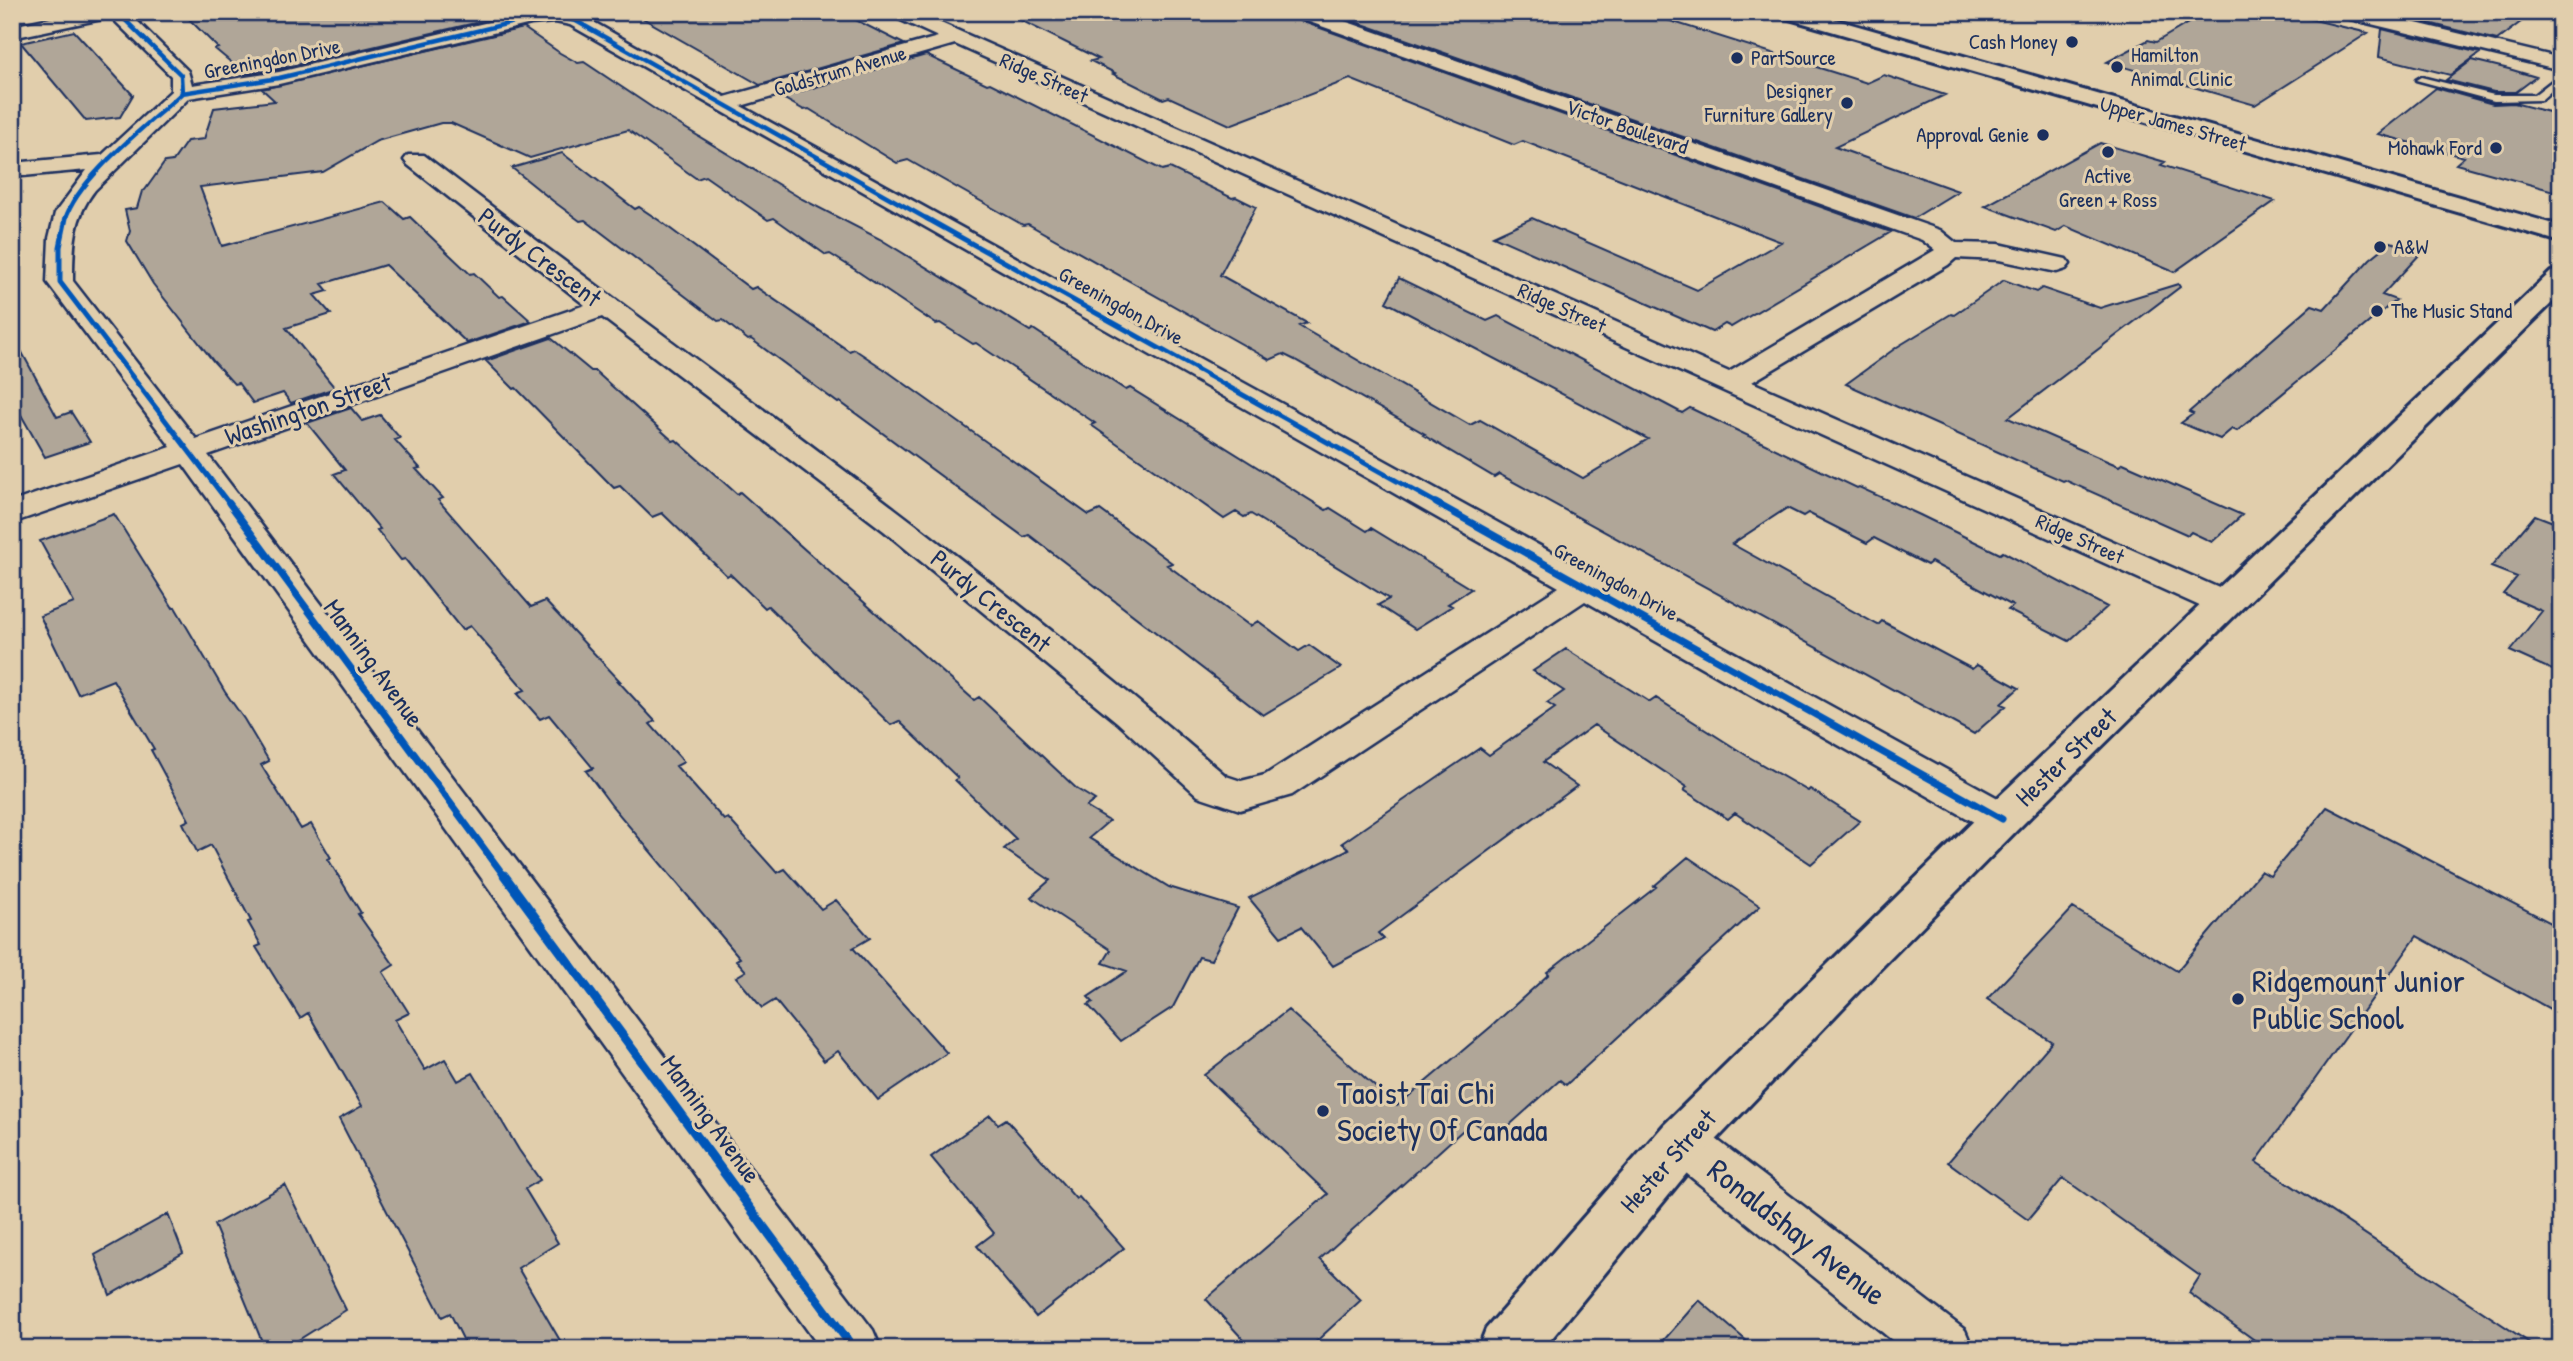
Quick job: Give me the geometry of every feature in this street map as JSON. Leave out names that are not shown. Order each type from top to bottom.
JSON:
[{"type":"street","points":[[12,32],[108,12]]},
{"type":"street","points":[[117,12],[181,75],[182,93]]},
{"type":"street","name":"Ridge Street","points":[[899,12],[2225,604]]},
{"type":"street","name":"Victor Boulevard","points":[[1300,12],[1931,235],[1950,250]]},
{"type":"street","name":"Upper James Street","points":[[1786,12],[2561,234]]},
{"type":"street","points":[[2345,12],[2558,63]]},
{"type":"street","name":"Greeningdon Drive","points":[[182,93],[279,78],[557,14],[579,20],[590,30],[2001,819]]},
{"type":"street","name":"Goldstrum Avenue","points":[[723,104],[956,38]]},
{"type":"street","name":"Manning Avenue","points":[[182,93],[89,180],[67,212],[60,243],[61,282],[217,487],[855,1349]]},
{"type":"street","name":"Purdy Crescent","points":[[416,160],[605,307],[896,524],[1130,713],[1212,786],[1240,796],[1278,786],[1586,585]]},
{"type":"street","points":[[12,170],[111,162]]},
{"type":"street","points":[[1730,383],[1939,260],[1950,250],[1999,252],[2057,264]]},
{"type":"street","name":"Hester Street","points":[[1506,1349],[1682,1141],[2001,819],[2561,278]]},
{"type":"street","name":"Washington Street","points":[[12,513],[605,307]]},
{"type":"street","name":"Ronaldshay Avenue","points":[[1682,1141],[1946,1349]]},
{"type":"lane","points":[[2421,79],[2494,98],[2537,99],[2558,63]]},
{"type":"building","points":[[182,12],[500,12],[505,16],[278,69],[245,74],[215,49],[218,48]]},
{"type":"building","points":[[632,12],[840,12],[904,44],[760,85]]},
{"type":"building","points":[[1004,12],[1289,12],[1292,18],[1891,232],[1731,327],[1725,324],[1712,332],[1493,236],[1532,218],[1697,290],[1781,242],[1523,141],[1514,145],[1350,79],[1230,125],[1169,97],[1163,99],[1113,74],[1115,73],[1091,61],[1099,59]]},
{"type":"building","points":[[1328,12],[1642,12],[1867,83],[1884,75],[1945,95],[1835,147],[1958,191],[1914,218]]},
{"type":"building","points":[[2207,12],[2281,12],[2368,33],[2255,105],[2107,62],[2148,40],[2156,42]]},
{"type":"building","points":[[2384,12],[2534,12],[2497,40]]},
{"type":"building","points":[[524,28],[560,53],[578,63],[584,62],[662,114],[802,199],[880,239],[1030,331],[1033,329],[1126,390],[1130,388],[1326,510],[1330,508],[1367,531],[1371,528],[1471,589],[1448,604],[1452,606],[1415,629],[1378,605],[1389,599],[1251,514],[1244,517],[1236,512],[1224,519],[1091,425],[1095,423],[976,343],[973,344],[940,323],[936,324],[854,269],[830,254],[826,255],[774,218],[768,220],[705,176],[697,179],[628,130],[530,158],[451,123],[441,123],[377,141],[323,172],[200,187],[222,246],[385,202],[404,219],[410,217],[470,274],[474,273],[499,297],[503,296],[531,321],[467,343],[385,265],[322,284],[328,291],[314,295],[331,314],[286,328],[335,388],[291,403],[283,393],[253,403],[238,383],[234,384],[214,362],[153,284],[127,241],[130,231],[125,210],[137,208],[142,191],[165,162],[173,161],[187,141],[204,139],[214,108],[275,101],[262,89]]},
{"type":"building","points":[[2382,29],[2480,53],[2450,75],[2379,57]]},
{"type":"building","points":[[74,31],[133,95],[120,117],[86,121],[21,43]]},
{"type":"building","points":[[926,55],[987,84],[990,83],[1162,170],[1170,168],[1256,207],[1220,275],[1307,323],[1299,326],[1470,425],[1480,420],[1583,478],[1648,439],[1386,302],[1399,278],[1487,321],[1498,316],[1682,413],[1690,408],[2000,554],[2003,552],[2107,607],[2069,641],[2008,610],[2013,606],[1931,562],[1927,565],[1874,538],[1867,543],[1808,513],[1803,516],[1787,508],[1732,544],[1878,625],[1882,621],[1972,669],[1977,665],[2019,688],[2001,704],[2006,706],[1974,734],[1499,474],[1494,477],[1295,360],[1283,354],[1270,360],[1028,224],[1023,225],[908,160],[897,163],[809,109],[804,110],[781,97]]},
{"type":"building","points":[[2472,60],[2536,77],[2516,92],[2494,92],[2446,80]]},
{"type":"building","name":"Mohawk Ford","points":[[2436,88],[2493,104],[2514,103],[2561,115],[2561,193],[2456,164],[2464,157],[2378,134]]},
{"type":"building","points":[[2100,143],[2165,162],[2161,165],[2275,201],[2174,272],[2066,226],[2056,232],[1985,206]]},
{"type":"building","points":[[562,153],[635,209],[639,207],[660,221],[751,289],[756,287],[849,351],[854,349],[884,369],[1089,515],[1100,510],[1172,563],[1167,565],[1250,626],[1258,621],[1299,651],[1309,645],[1341,668],[1263,715],[1029,535],[1024,537],[751,339],[748,340],[723,320],[718,321],[512,168]]},
{"type":"building","points":[[2391,242],[2422,252],[2382,295],[2396,300],[2237,431],[2232,429],[2220,439],[2181,423],[2193,414],[2189,412],[2312,305],[2324,309],[2370,259]]},
{"type":"building","points":[[2004,280],[2036,292],[2042,288],[2100,308],[2178,284],[2180,287],[2008,418],[2119,466],[2123,463],[2242,515],[2212,542],[2191,532],[2188,535],[1846,384],[1897,347],[1951,314],[1954,315]]},
{"type":"building","points":[[12,334],[57,417],[71,412],[90,442],[45,457],[12,399]]},
{"type":"building","points":[[551,338],[591,371],[595,371],[737,494],[740,492],[974,700],[979,697],[1077,789],[1095,800],[1086,807],[1109,821],[1089,838],[1169,887],[1238,908],[1211,960],[1199,957],[1173,1007],[1121,1041],[1088,1005],[1093,1002],[1088,997],[1127,971],[1103,963],[1111,950],[1031,897],[1050,880],[1004,849],[1016,839],[899,721],[891,725],[768,606],[765,608],[730,574],[727,576],[662,513],[652,517],[620,486],[614,488],[486,361]]},
{"type":"building","points":[[351,408],[362,421],[380,415],[400,438],[395,440],[420,468],[416,469],[443,498],[438,500],[531,607],[545,601],[655,721],[650,724],[684,762],[676,766],[724,820],[728,818],[777,873],[785,869],[821,909],[836,900],[870,938],[853,948],[947,1053],[878,1100],[838,1051],[824,1061],[775,1000],[762,1008],[736,977],[746,971],[736,960],[740,958],[612,806],[586,771],[593,768],[549,715],[540,719],[517,693],[525,690],[470,626],[462,630],[405,559],[401,560],[377,530],[380,529],[334,474],[345,470],[307,423]]},
{"type":"building","points":[[114,514],[173,608],[175,607],[269,761],[261,765],[301,829],[311,824],[331,858],[328,859],[361,913],[358,914],[394,965],[383,972],[409,1013],[395,1020],[425,1070],[445,1059],[458,1081],[473,1073],[540,1180],[525,1189],[558,1243],[518,1268],[565,1349],[468,1349],[450,1313],[442,1317],[339,1119],[362,1106],[308,1013],[300,1018],[256,947],[261,945],[248,922],[251,921],[211,845],[197,852],[183,823],[189,820],[151,750],[154,749],[113,680],[78,694],[40,616],[74,603],[40,541]]},
{"type":"building","points":[[2535,515],[2561,525],[2561,674],[2510,651],[2542,611],[2503,594],[2517,577],[2491,567]]},
{"type":"building","points":[[1566,649],[1650,702],[1656,698],[1749,757],[1808,791],[1810,789],[1860,821],[1811,864],[1735,813],[1728,819],[1684,790],[1687,787],[1594,725],[1543,762],[1577,786],[1378,933],[1384,939],[1333,966],[1301,927],[1281,937],[1249,898],[1349,849],[1342,843],[1449,769],[1480,748],[1489,755],[1555,708],[1547,703],[1564,691],[1533,671]]},
{"type":"building","points":[[2327,807],[2561,928],[2561,1015],[2417,936],[2256,1162],[2539,1349],[2267,1349],[2189,1293],[2200,1276],[2063,1178],[2028,1220],[1948,1162],[2052,1042],[1987,999],[2073,908],[2177,971],[2261,871],[2270,876]]},
{"type":"building","points":[[1688,857],[1760,906],[1566,1085],[1560,1080],[1494,1139],[1473,1121],[1320,1259],[1361,1300],[1308,1349],[1252,1349],[1206,1299],[1328,1194],[1204,1075],[1288,1010],[1397,1106],[1493,1025],[1549,974],[1547,972],[1656,887],[1654,886]]},
{"type":"building","points":[[990,1115],[998,1124],[1006,1119],[1076,1199],[1079,1197],[1124,1248],[1036,1317],[977,1246],[994,1233],[931,1157]]},
{"type":"building","points":[[285,1185],[346,1310],[284,1349],[265,1349],[214,1225]]},
{"type":"building","points":[[168,1214],[183,1253],[110,1295],[95,1255]]},
{"type":"building","points":[[1699,1300],[1756,1349],[1656,1349]]},
{"type":"cycle path","points":[[117,12],[181,75],[182,93],[102,168],[75,200],[67,213],[63,230],[60,282],[217,487],[854,1349]]},
{"type":"cycle path","points":[[182,93],[279,78],[531,18],[569,18],[2002,819]]},
{"type":"place","name":"Cash Money","points":[[2072,42]]},
{"type":"place","name":"PartSource","points":[[1737,58]]},
{"type":"place","name":"Hamilton Animal Clinic","points":[[2117,67]]},
{"type":"place","name":"Designer Furniture Gallery","points":[[1847,103]]},
{"type":"place","name":"Approval Genie","points":[[2043,135]]},
{"type":"place","name":"Mohawk Ford","points":[[2496,148]]},
{"type":"place","name":"Active Green + Ross","points":[[2108,152]]},
{"type":"place","name":"A&W","points":[[2380,247]]},
{"type":"place","name":"The Music Stand","points":[[2377,311]]},
{"type":"place","name":"Ridgemount Junior Public School","points":[[2238,999]]},
{"type":"place","name":"Taoist Tai Chi Society Of Canada","points":[[1323,1111]]}]
